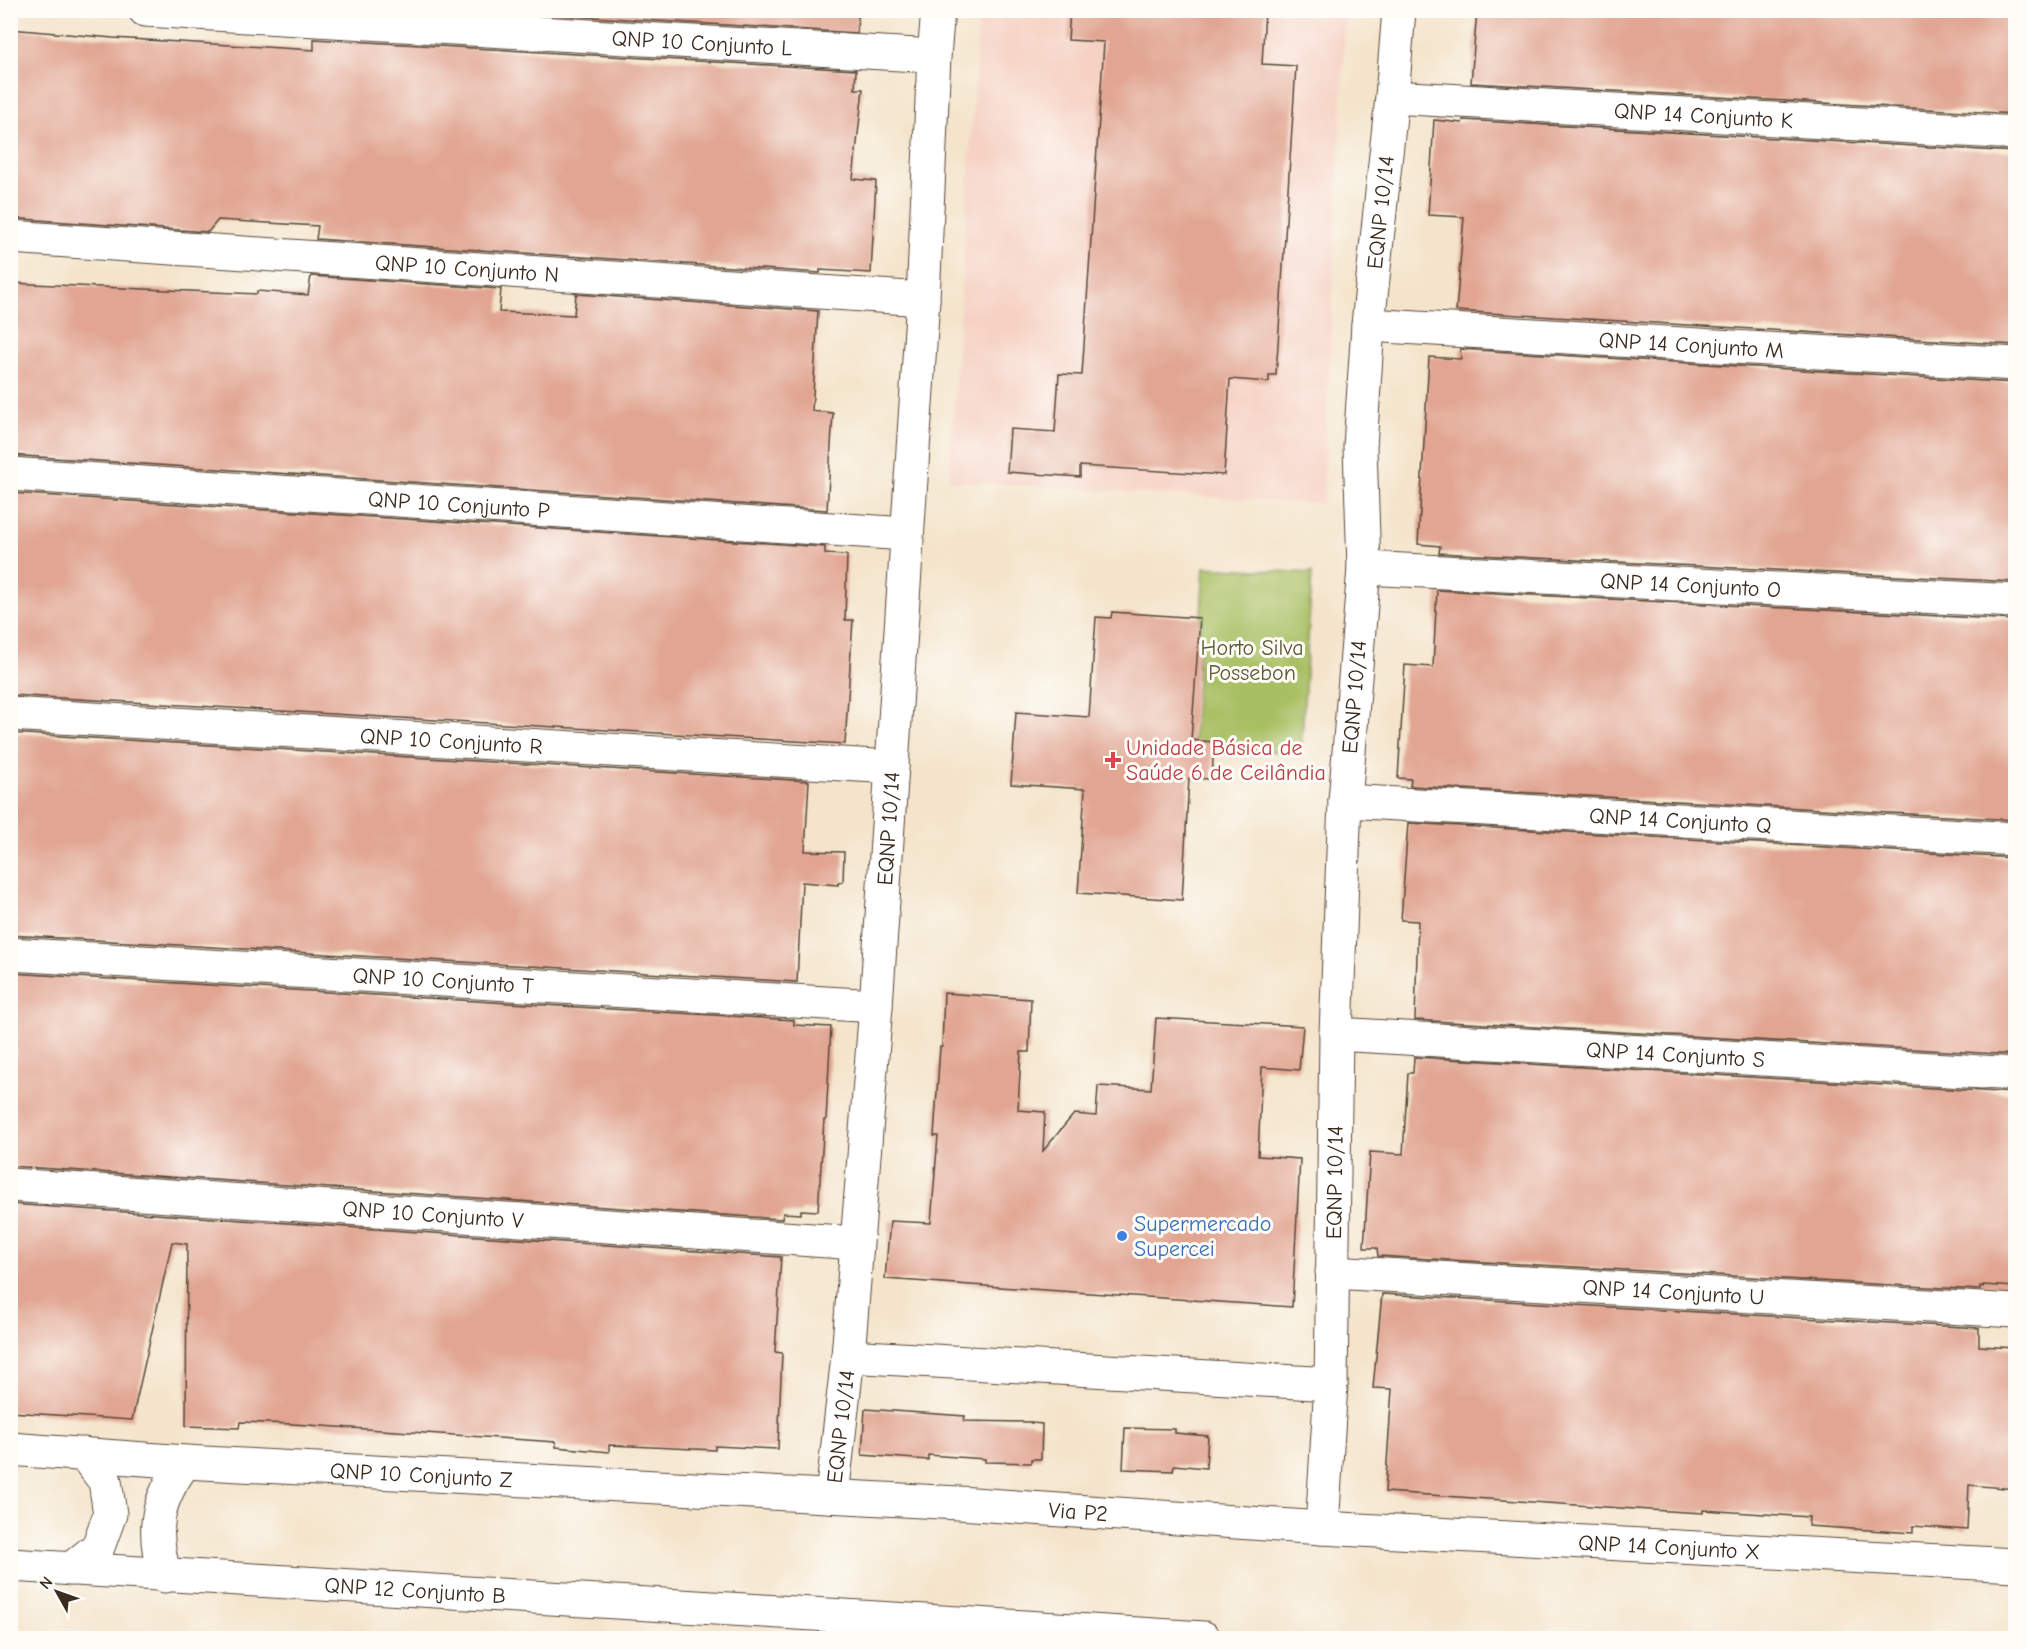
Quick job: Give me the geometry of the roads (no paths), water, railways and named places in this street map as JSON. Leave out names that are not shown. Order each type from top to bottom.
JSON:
[{"type":"street","name":"QNP 10 Conjunto L","points":[[145,10],[934,56]]},
{"type":"street","name":"EQNP 10/14","points":[[832,1496],[848,1356],[876,1006],[923,299],[938,10]]},
{"type":"street","name":"EQNP 10/14","points":[[1322,1528],[1331,1384],[1336,1034],[1345,801],[1364,568],[1360,447],[1368,325],[1399,10]]},
{"type":"street","name":"QNP 14 Conjunto K","points":[[1392,97],[2016,133]]},
{"type":"street","name":"QNP 10 Conjunto N","points":[[10,237],[923,299]]},
{"type":"street","name":"QNP 14 Conjunto M","points":[[1368,325],[2016,364]]},
{"type":"street","name":"QNP 10 Conjunto P","points":[[10,474],[906,534]]},
{"type":"street","name":"QNP 14 Conjunto O","points":[[1364,568],[2016,601]]},
{"type":"street","name":"QNP 10 Conjunto R","points":[[10,714],[892,767]]},
{"type":"street","name":"QNP 14 Conjunto Q","points":[[1345,801],[2016,839]]},
{"type":"street","name":"QNP 10 Conjunto T","points":[[10,954],[876,1006]]},
{"type":"street","name":"QNP 14 Conjunto S","points":[[1336,1034],[2016,1074]]},
{"type":"street","name":"QNP 10 Conjunto V","points":[[10,1185],[856,1243]]},
{"type":"street","name":"QNP 14 Conjunto U","points":[[1332,1272],[2016,1311]]},
{"type":"street","name":"EQNP 10/14","points":[[848,1356],[1331,1384]]},
{"type":"street","name":"QNP 10 Conjunto Z","points":[[10,1449],[186,1462],[832,1496]]},
{"type":"street","points":[[71,1569],[98,1547],[110,1514],[105,1481],[84,1454]]},
{"type":"street","points":[[165,1576],[158,1552],[158,1520],[161,1504],[171,1481],[186,1462]]},
{"type":"street","name":"Via P2","points":[[832,1496],[1322,1528]]},
{"type":"street","name":"QNP 14 Conjunto X","points":[[1322,1528],[2016,1565]]},
{"type":"street","name":"QNP 12 Conjunto B","points":[[10,1565],[820,1627]]},
{"type":"street","points":[[820,1627],[1204,1638]]},
{"type":"place","name":"Unidade Básica de Saúde 6 de Ceilândia","points":[[1113,760]]},
{"type":"place","name":"Supermercado Supercei","points":[[1122,1236]]},
{"type":"park label","name":"Horto Silva Possebon","points":[[1252,660]]}]
